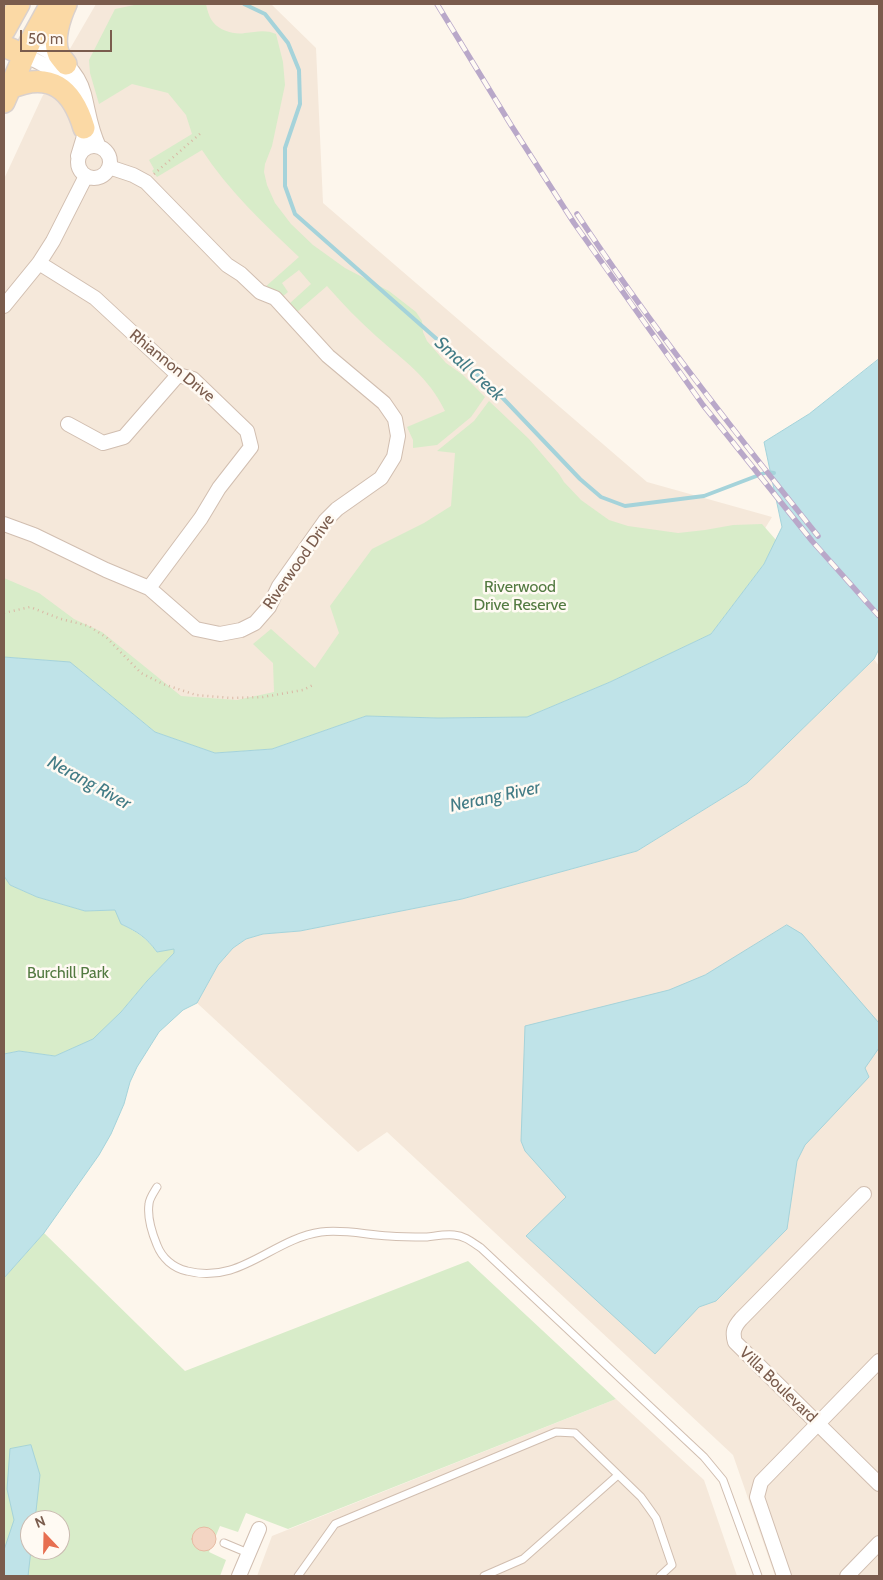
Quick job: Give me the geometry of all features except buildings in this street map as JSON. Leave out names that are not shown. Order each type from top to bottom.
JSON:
[{"type":"main road","points":[[19,4],[4,32],[27,49]]},
{"type":"main road","points":[[7,95],[27,49],[51,4]]},
{"type":"main road","points":[[66,4],[60,19],[57,40],[59,54],[66,64]]},
{"type":"main road","points":[[4,46],[27,49]]},
{"type":"main road","points":[[7,95],[24,83],[34,80],[54,84],[75,107],[84,128]]},
{"type":"street","points":[[27,49],[52,52],[66,64],[82,86],[92,131],[99,147]]},
{"type":"street","points":[[27,49],[65,80],[78,103],[84,128],[84,137],[78,156],[80,171],[86,176],[95,178],[101,176],[109,167],[108,155],[99,147],[87,147],[78,156]]},
{"type":"street","name":"Riverwood Drive","points":[[4,524],[34,535],[106,570],[150,588],[196,629],[220,634],[241,630],[255,623],[269,607],[279,586],[325,521],[337,509],[381,478],[394,457],[398,436],[395,420],[384,403],[328,356],[275,298],[260,292],[241,274],[227,265],[146,182],[133,175],[109,167]]},
{"type":"street","points":[[4,306],[53,241],[86,176]]},
{"type":"street","name":"Rhiannon Drive","points":[[38,263],[95,298],[178,375],[193,379],[247,431],[250,447],[219,488],[201,518],[150,588]]},
{"type":"street","points":[[68,424],[103,444],[124,436],[178,375]]},
{"type":"street","name":"Villa Boulevard","points":[[864,1194],[734,1327],[733,1335],[735,1342],[879,1484]]},
{"type":"street","points":[[784,1576],[756,1497],[761,1482],[879,1361]]},
{"type":"street","points":[[239,1576],[258,1528]]},
{"type":"street","points":[[847,1576],[879,1543]]},
{"type":"lane","points":[[156,1187],[149,1204],[151,1230],[158,1248],[166,1260],[181,1270],[199,1275],[220,1274],[236,1269],[257,1260],[279,1246],[300,1237],[322,1232],[425,1237],[453,1235],[467,1238],[704,1457],[723,1480],[758,1576]]},
{"type":"lane","points":[[298,1576],[334,1524],[556,1432],[575,1433],[641,1497],[656,1518],[672,1565],[660,1576]]},
{"type":"lane","points":[[484,1576],[523,1559],[618,1475]]},
{"type":"lane","points":[[224,1543],[248,1553]]},
{"type":"path","points":[[146,182],[202,132]]},
{"type":"path","points":[[4,613],[30,607],[61,619],[89,626],[108,638],[141,673],[163,684],[196,695],[231,698],[262,697],[302,690],[313,685]]},
{"type":"shaded area","points":[[96,4],[271,4],[316,48],[323,203],[647,482],[772,517],[705,626],[271,734],[4,644],[4,179],[42,97]]},
{"type":"shaded area","points":[[874,659],[879,666],[879,1576],[775,1576],[733,1455],[387,1132],[358,1152],[197,1003],[218,965],[233,948],[246,939],[263,934],[300,931],[462,899],[637,851],[747,783]]},
{"type":"shaded area","points":[[616,1399],[704,1480],[737,1576],[257,1576],[272,1536]]},
{"type":"green space","points":[[139,4],[206,4],[212,20],[216,25],[228,32],[264,31],[276,34],[283,62],[285,85],[272,146],[265,164],[264,172],[267,185],[275,203],[291,224],[313,245],[345,268],[389,291],[416,312],[422,321],[423,332],[427,341],[446,363],[463,375],[485,397],[471,417],[437,445],[413,448],[413,440],[407,427],[445,411],[431,388],[415,370],[357,318],[327,286],[297,312],[289,304],[311,284],[299,270],[282,283],[288,292],[282,297],[264,288],[299,257],[235,193],[202,150],[157,177],[152,171],[154,169],[149,160],[192,134],[186,115],[168,93],[132,84],[99,104],[90,73],[89,60],[115,9]]},
{"type":"green space","name":"Riverwood Drive Reserve","points":[[489,401],[529,439],[581,500],[609,520],[628,526],[678,533],[733,525],[762,524],[776,540],[764,564],[711,634],[610,682],[527,717],[438,718],[366,716],[272,749],[215,753],[155,732],[70,662],[4,657],[4,578],[39,593],[74,619],[102,632],[181,696],[237,700],[274,692],[273,663],[253,644],[271,629],[315,668],[339,633],[330,606],[372,549],[424,523],[451,506],[455,453],[437,451],[474,421]]},
{"type":"green space","name":"Burchill Park","points":[[4,876],[10,885],[37,897],[85,911],[116,910],[121,924],[141,935],[157,952],[174,948],[174,953],[94,1039],[55,1056],[19,1051],[4,1054]]},
{"type":"green space","points":[[44,1233],[185,1371],[468,1261],[616,1399],[288,1529],[246,1513],[238,1532],[220,1526],[209,1552],[226,1560],[220,1576],[4,1576],[4,1278]]},
{"type":"water","name":"Nerang River","points":[[879,359],[879,649],[874,659],[747,783],[637,851],[462,899],[300,931],[263,934],[246,939],[233,948],[218,965],[197,1003],[183,1010],[159,1032],[137,1067],[130,1082],[124,1104],[111,1134],[99,1155],[44,1233],[4,1278],[4,1054],[19,1051],[55,1056],[93,1039],[121,1012],[174,953],[174,949],[157,952],[141,935],[121,924],[115,910],[85,911],[37,897],[10,885],[4,876],[4,657],[70,662],[155,732],[215,753],[272,749],[366,716],[438,718],[527,717],[610,682],[711,634],[764,564],[782,527],[764,442],[809,414]]},
{"type":"water","points":[[787,925],[802,934],[879,1023],[879,1048],[865,1068],[869,1077],[805,1145],[797,1161],[787,1229],[716,1301],[699,1307],[655,1354],[526,1236],[566,1197],[525,1151],[521,1141],[525,1026],[669,990],[705,975]]},
{"type":"water","points":[[31,1445],[40,1475],[36,1510],[20,1510],[20,1560],[30,1560],[28,1576],[4,1576],[4,1550],[14,1520],[7,1489],[10,1449]]},
{"type":"waterway","name":"Small Creek","points":[[244,4],[265,14],[288,43],[299,70],[300,104],[285,148],[285,186],[295,214],[498,393],[580,479],[601,497],[625,506],[704,496],[767,472],[774,473]]},
{"type":"railway","points":[[437,4],[574,223],[703,405],[812,541],[879,616]]},
{"type":"railway","points":[[577,214],[634,297],[724,418],[818,536]]}]
